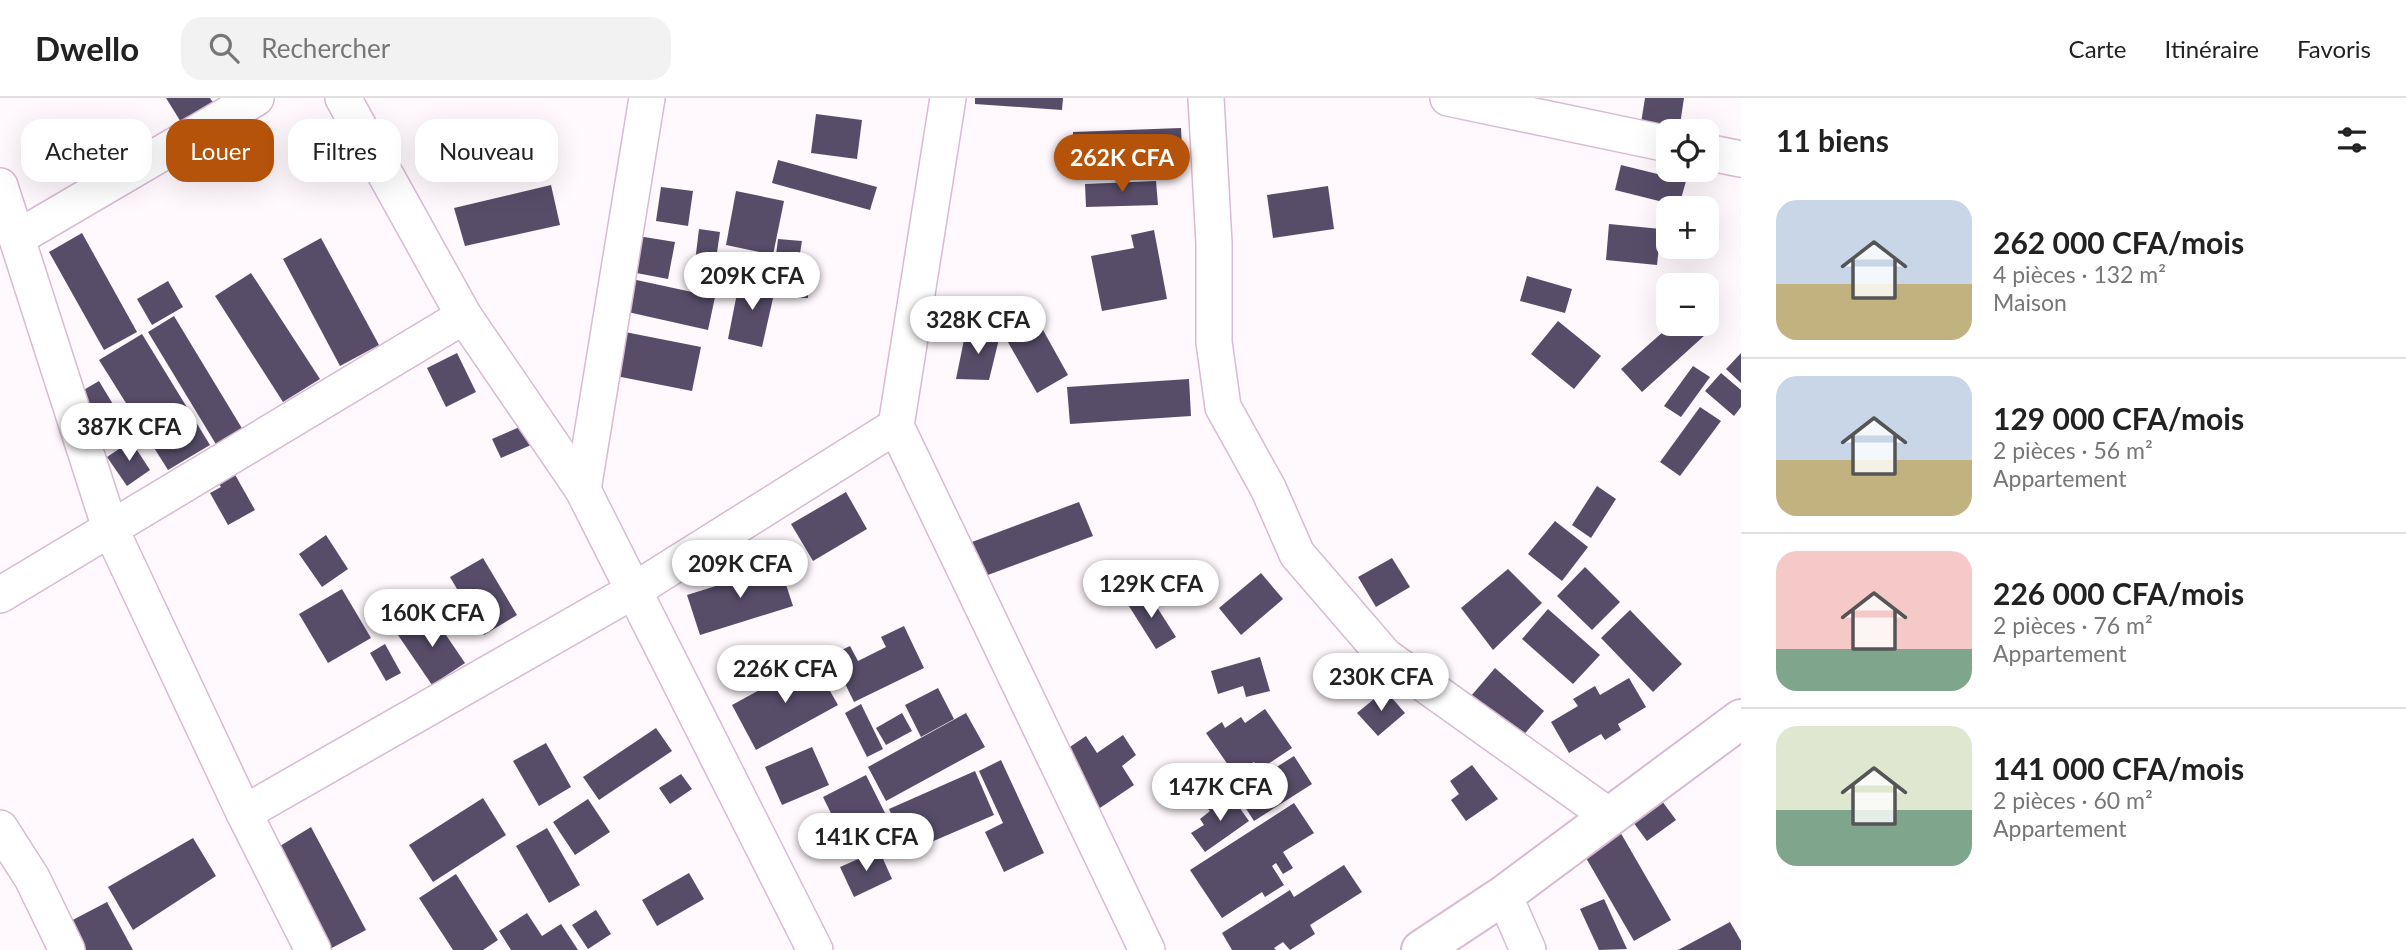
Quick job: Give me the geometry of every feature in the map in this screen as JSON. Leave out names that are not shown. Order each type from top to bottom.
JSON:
[{"type":"street","points":[[17,238],[256,98]]},
{"type":"street","points":[[343,98],[464,316],[583,490],[815,950]]},
{"type":"street","points":[[583,490],[646,98]]},
{"type":"street","points":[[948,98],[895,426],[1147,950]]},
{"type":"street","points":[[1206,98],[1213,243],[1213,342],[1223,407],[1268,488],[1297,554],[1385,656],[1609,816]]},
{"type":"street","points":[[1448,98],[1656,141]]},
{"type":"street","points":[[1719,155],[1741,159]]},
{"type":"street","points":[[0,186],[110,528],[244,813],[313,950]]},
{"type":"street","points":[[0,595],[464,316]]},
{"type":"street","points":[[244,813],[633,591],[895,426]]},
{"type":"street","points":[[1421,950],[1504,895],[1741,719]]},
{"type":"street","points":[[0,828],[32,878],[67,950]]},
{"type":"street","points":[[1504,895],[1528,950]]},
{"type":"building","points":[[166,98],[210,98],[216,107],[197,119],[179,119]]},
{"type":"building","points":[[975,98],[1063,98],[1062,110],[975,104]]},
{"type":"building","points":[[1645,98],[1684,98],[1681,119],[1656,119],[1656,130],[1640,129]]},
{"type":"building","points":[[816,114],[862,120],[857,159],[811,153]]},
{"type":"building","points":[[1181,128],[1183,168],[1074,171],[1073,132]]},
{"type":"building","points":[[778,160],[877,187],[870,210],[772,183]]},
{"type":"building","points":[[1621,165],[1656,174],[1656,182],[1686,182],[1682,196],[1656,196],[1656,200],[1615,190]]},
{"type":"building","points":[[1156,181],[1158,205],[1086,207],[1085,184]]},
{"type":"building","points":[[551,185],[560,225],[465,246],[454,208]]},
{"type":"building","points":[[1328,186],[1334,229],[1273,238],[1267,195]]},
{"type":"building","points":[[661,187],[693,191],[688,226],[656,221]]},
{"type":"building","points":[[736,191],[784,201],[773,255],[726,245]]},
{"type":"building","points":[[1609,224],[1656,229],[1657,265],[1606,260]]},
{"type":"building","points":[[699,229],[720,232],[714,273],[694,270]]},
{"type":"building","points":[[1154,230],[1167,299],[1102,311],[1091,256],[1134,248],[1131,235]]},
{"type":"building","points":[[82,233],[137,332],[104,350],[49,252]]},
{"type":"building","points":[[638,236],[675,242],[668,279],[631,272]]},
{"type":"building","points":[[321,238],[379,345],[340,366],[283,259]]},
{"type":"building","points":[[778,239],[802,241],[798,266],[775,263]]},
{"type":"building","points":[[251,273],[320,379],[283,402],[215,296]]},
{"type":"building","points":[[788,273],[808,273],[808,298],[788,298]]},
{"type":"building","points":[[618,276],[715,297],[708,330],[610,308]]},
{"type":"building","points":[[1527,276],[1572,289],[1565,313],[1520,301]]},
{"type":"building","points":[[740,278],[776,285],[762,347],[728,339]]},
{"type":"building","points":[[168,281],[183,307],[152,325],[137,299]]},
{"type":"building","points":[[1033,312],[1068,375],[1037,393],[1001,330]]},
{"type":"building","points":[[174,316],[243,430],[217,446],[148,332]]},
{"type":"building","points":[[1558,321],[1601,356],[1574,389],[1531,354]]},
{"type":"building","points":[[966,330],[1000,335],[989,380],[956,379]]},
{"type":"building","points":[[625,332],[701,347],[692,391],[616,376]]},
{"type":"building","points":[[142,334],[210,445],[168,470],[99,360]]},
{"type":"building","points":[[1658,336],[1704,336],[1642,392],[1621,369]]},
{"type":"building","points":[[457,353],[476,392],[446,407],[427,368]]},
{"type":"building","points":[[1741,353],[1741,383],[1726,369]]},
{"type":"building","points":[[1693,366],[1710,377],[1681,417],[1664,406]]},
{"type":"building","points":[[1721,373],[1741,390],[1741,407],[1734,416],[1705,391]]},
{"type":"building","points":[[1189,379],[1191,416],[1070,424],[1067,387]]},
{"type":"building","points":[[99,381],[120,416],[96,430],[75,395]]},
{"type":"building","points":[[1700,407],[1721,421],[1680,476],[1660,462]]},
{"type":"building","points":[[522,426],[531,445],[501,458],[492,439]]},
{"type":"building","points":[[131,441],[150,470],[127,486],[107,457]]},
{"type":"building","points":[[233,471],[255,510],[228,525],[210,493],[221,487],[217,481]]},
{"type":"building","points":[[1597,486],[1616,499],[1591,538],[1572,525]]},
{"type":"building","points":[[846,492],[867,529],[813,561],[791,524]]},
{"type":"building","points":[[1079,502],[1093,536],[969,582],[956,548]]},
{"type":"building","points":[[1555,521],[1588,547],[1562,581],[1528,554]]},
{"type":"building","points":[[326,535],[348,569],[322,587],[299,554]]},
{"type":"building","points":[[483,558],[517,615],[484,635],[450,577]]},
{"type":"building","points":[[1392,558],[1410,587],[1376,607],[1358,577]]},
{"type":"building","points":[[780,566],[793,606],[700,635],[687,595]]},
{"type":"building","points":[[1585,567],[1620,602],[1592,630],[1557,596]]},
{"type":"building","points":[[1508,569],[1542,603],[1493,650],[1461,608]]},
{"type":"building","points":[[1261,573],[1283,599],[1241,635],[1219,608]]},
{"type":"building","points":[[342,589],[371,638],[328,663],[299,614]]},
{"type":"building","points":[[1146,590],[1176,637],[1156,649],[1127,603]]},
{"type":"building","points":[[1548,609],[1600,655],[1573,684],[1522,639]]},
{"type":"building","points":[[1630,610],[1682,664],[1653,692],[1601,638]]},
{"type":"building","points":[[431,613],[465,663],[432,685],[398,635]]},
{"type":"building","points":[[904,626],[924,668],[854,702],[831,655],[850,646],[858,661],[886,647],[881,637]]},
{"type":"building","points":[[385,644],[401,673],[386,681],[370,653]]},
{"type":"building","points":[[1260,657],[1270,691],[1246,697],[1243,686],[1218,694],[1211,671]]},
{"type":"building","points":[[813,661],[838,705],[756,750],[732,705]]},
{"type":"building","points":[[1495,668],[1544,711],[1521,738],[1471,696]]},
{"type":"building","points":[[1629,678],[1646,707],[1618,724],[1621,730],[1605,740],[1601,734],[1569,753],[1551,722],[1578,706],[1573,699],[1595,686],[1600,695]]},
{"type":"building","points":[[938,688],[954,719],[921,737],[905,705]]},
{"type":"building","points":[[1385,690],[1405,713],[1378,736],[1357,713]]},
{"type":"building","points":[[861,704],[883,749],[867,757],[845,713]]},
{"type":"building","points":[[1265,709],[1292,748],[1259,770],[1254,762],[1235,775],[1206,733],[1222,722],[1225,728],[1241,717],[1245,723]]},
{"type":"building","points":[[902,713],[912,731],[886,745],[876,728]]},
{"type":"building","points":[[966,713],[985,747],[886,801],[868,767]]},
{"type":"building","points":[[656,728],[672,751],[599,800],[583,777]]},
{"type":"building","points":[[1123,735],[1136,755],[1122,766],[1134,785],[1088,816],[1061,753],[1086,736],[1097,753]]},
{"type":"building","points":[[546,743],[571,787],[539,806],[513,761]]},
{"type":"building","points":[[812,747],[829,785],[782,805],[765,767]]},
{"type":"building","points":[[1294,756],[1312,784],[1254,821],[1232,787],[1257,771],[1261,777]]},
{"type":"building","points":[[1001,760],[1044,853],[1004,872],[985,832],[1003,823],[979,771]]},
{"type":"building","points":[[1472,765],[1498,799],[1466,821],[1451,800],[1459,794],[1450,781]]},
{"type":"building","points":[[975,771],[994,815],[908,852],[889,809]]},
{"type":"building","points":[[681,774],[692,789],[670,804],[659,788]]},
{"type":"building","points":[[866,775],[896,835],[852,856],[823,797]]},
{"type":"building","points":[[1229,793],[1249,821],[1205,852],[1191,833],[1204,825],[1200,819],[1210,811],[1207,808]]},
{"type":"building","points":[[1659,797],[1676,820],[1647,841],[1630,818]]},
{"type":"building","points":[[483,798],[506,835],[433,882],[409,845]]},
{"type":"building","points":[[588,799],[610,832],[575,855],[553,822]]},
{"type":"building","points":[[1294,803],[1314,833],[1283,852],[1293,868],[1283,874],[1276,863],[1272,866],[1284,885],[1265,897],[1262,892],[1222,918],[1190,870]]},
{"type":"building","points":[[311,827],[366,930],[328,950],[267,854]]},
{"type":"building","points":[[547,828],[580,885],[549,903],[516,846]]},
{"type":"building","points":[[1619,830],[1671,920],[1634,941],[1582,851]]},
{"type":"building","points":[[193,838],[216,876],[133,930],[108,887]]},
{"type":"building","points":[[879,850],[892,879],[854,897],[840,867]]},
{"type":"building","points":[[1344,865],[1362,892],[1310,925],[1315,934],[1290,950],[1283,942],[1274,948],[1276,950],[1232,950],[1222,933],[1290,890],[1294,897]]},
{"type":"building","points":[[689,873],[704,899],[657,926],[642,900]]},
{"type":"building","points":[[456,874],[498,940],[483,950],[453,950],[419,898]]},
{"type":"building","points":[[1604,899],[1627,949],[1599,950],[1580,909]]},
{"type":"building","points":[[107,902],[133,950],[82,950],[67,923]]},
{"type":"building","points":[[596,910],[611,934],[588,949],[572,925]]},
{"type":"building","points":[[527,913],[542,936],[561,924],[578,950],[511,950],[499,931]]},
{"type":"building","points":[[1730,922],[1741,941],[1741,950],[1678,950]]}]
